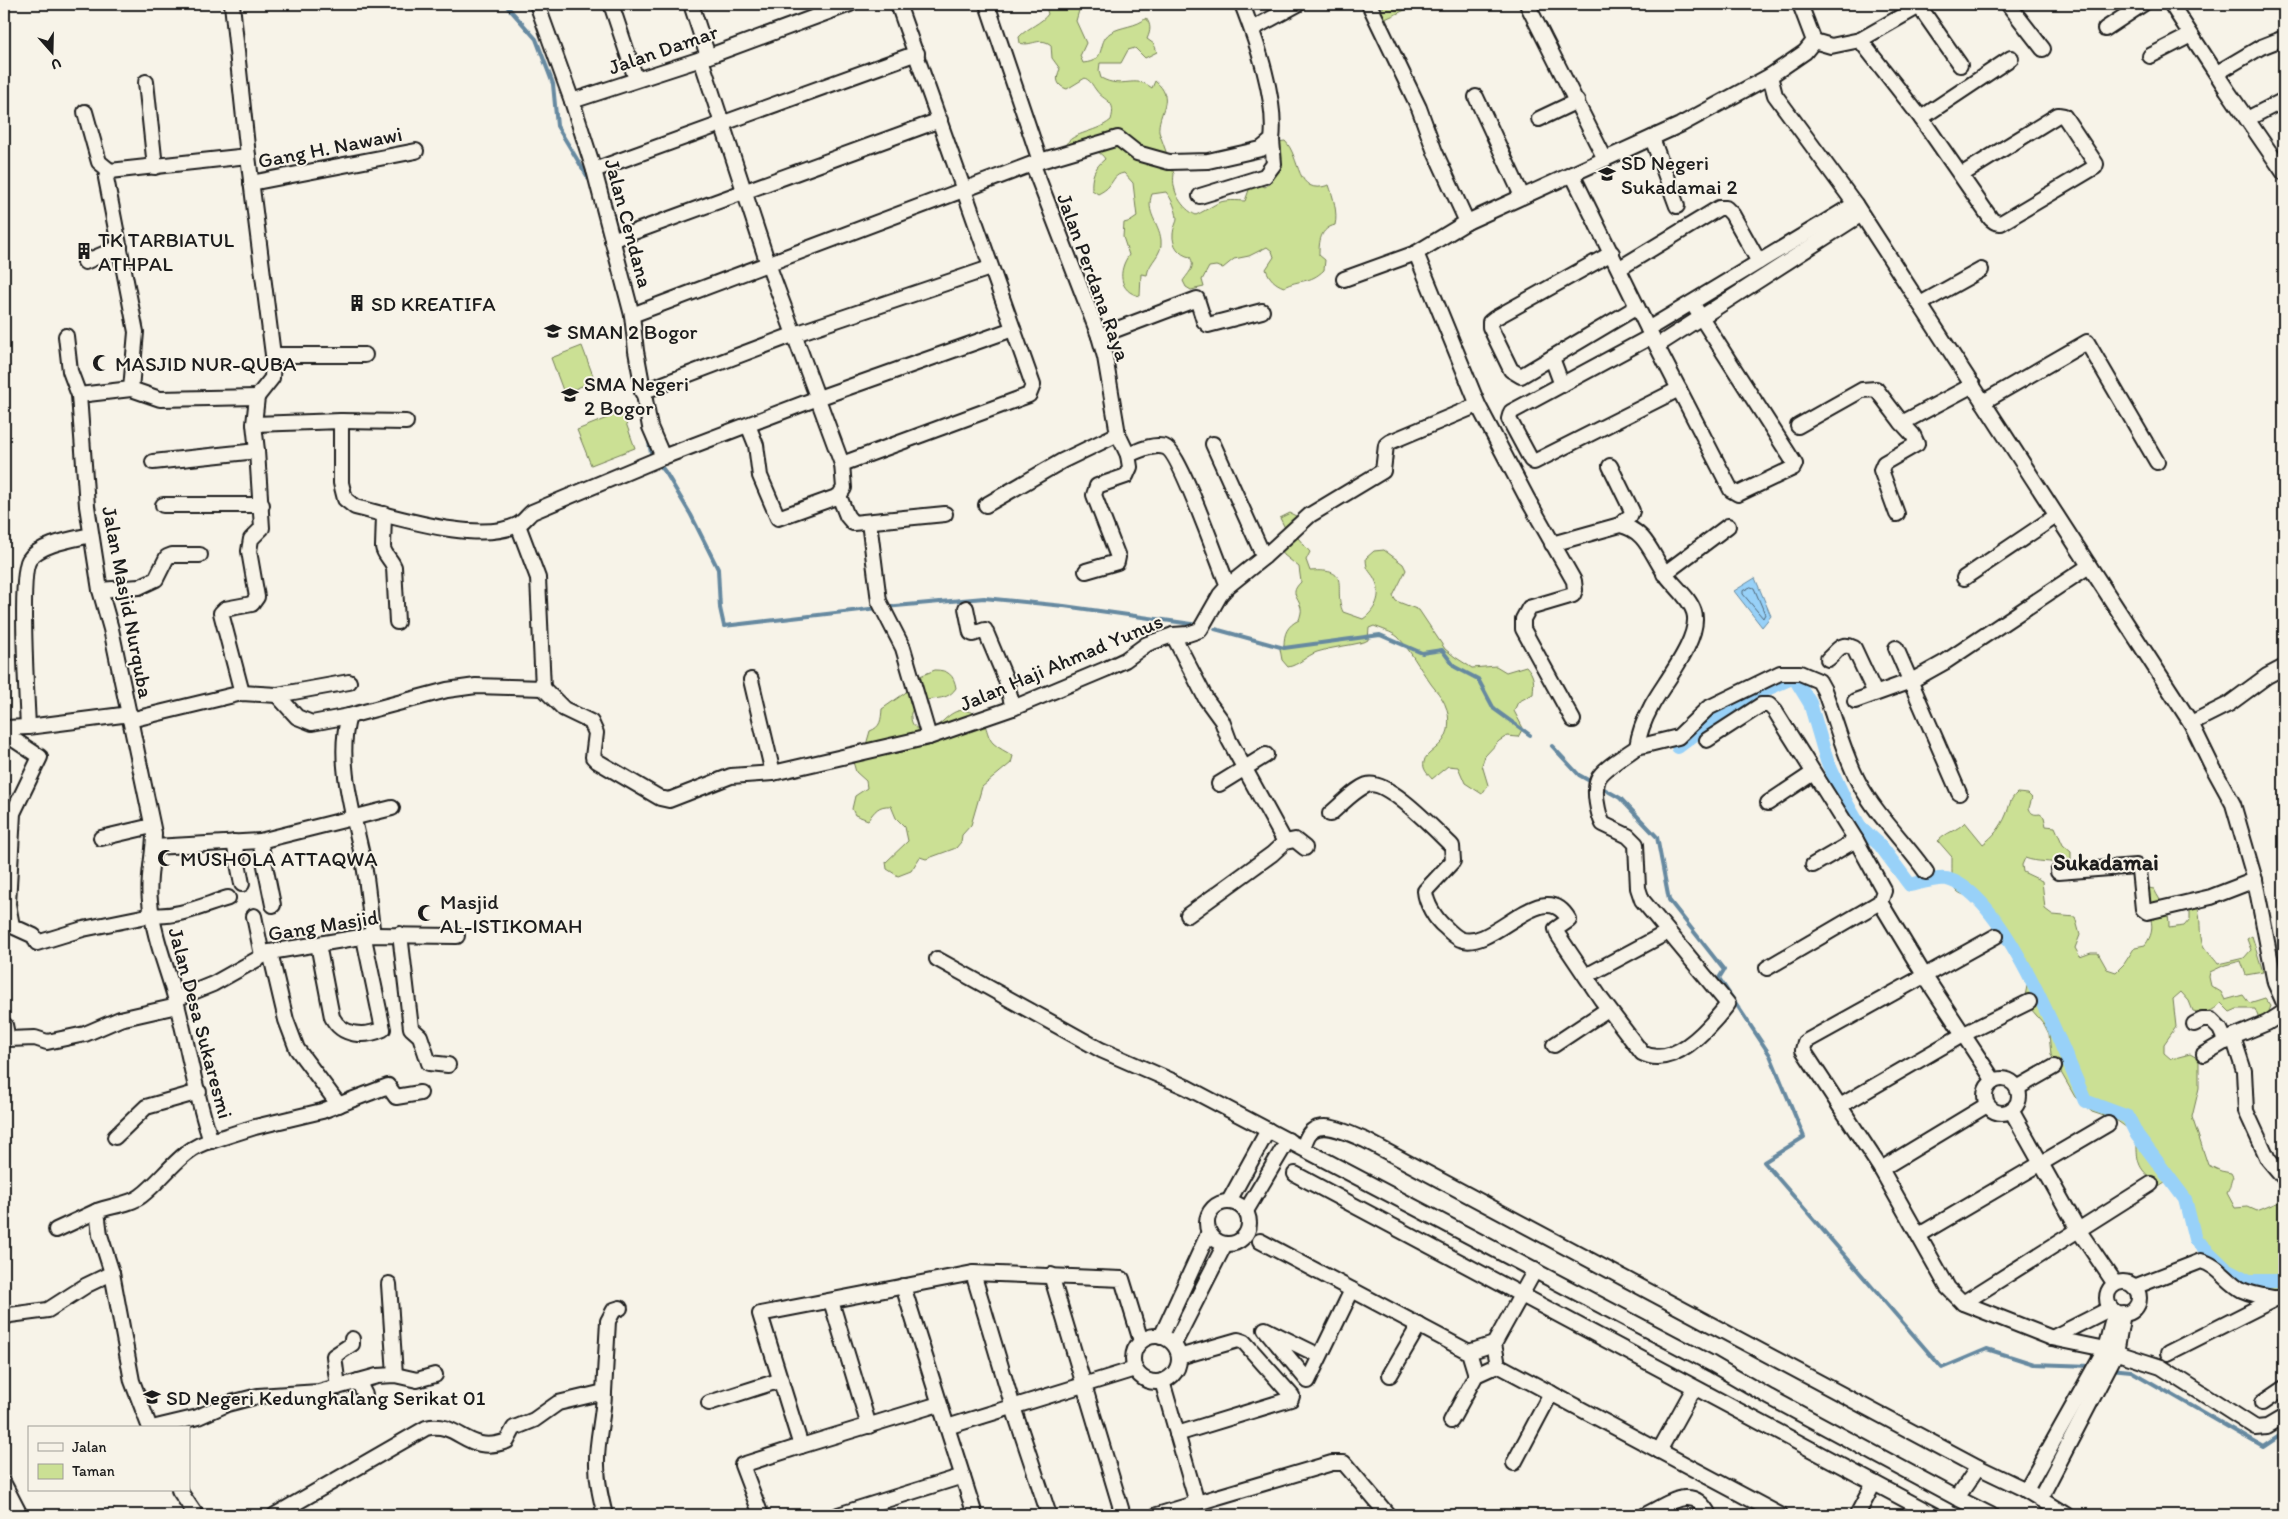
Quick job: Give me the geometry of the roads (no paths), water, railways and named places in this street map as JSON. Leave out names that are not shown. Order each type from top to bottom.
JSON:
[{"type":"street","points":[[232,4],[251,183],[273,355],[272,378],[257,397],[254,424],[262,505],[262,528],[251,539],[249,551],[257,597],[252,604],[225,609],[221,613],[242,693]]},
{"type":"street","name":"Jalan Cendana","points":[[537,4],[572,101],[594,170],[632,314],[642,392],[650,427],[661,458]]},
{"type":"street","points":[[611,4],[636,79]]},
{"type":"street","points":[[691,4],[722,125],[768,264],[842,464],[844,488],[839,496],[778,518],[760,476],[756,445],[748,424]]},
{"type":"street","name":"Jalan Damar","points":[[572,101],[704,57],[850,4]]},
{"type":"street","points":[[842,464],[1029,395],[1033,385],[990,268],[917,53],[898,4]]},
{"type":"street","name":"Jalan Perdana Raya","points":[[987,4],[1036,163],[1099,336],[1105,357],[1118,434],[1128,455]]},
{"type":"street","points":[[1200,196],[1265,176],[1274,164],[1272,140],[1274,124],[1268,88],[1252,28],[1242,4]]},
{"type":"street","points":[[1252,28],[1298,4]]},
{"type":"street","points":[[1369,4],[1419,108],[1435,152],[1467,222]]},
{"type":"street","points":[[1527,4],[1605,159]]},
{"type":"street","points":[[1800,4],[1814,41]]},
{"type":"street","points":[[2008,4],[2043,49]]},
{"type":"street","points":[[2105,29],[2144,4]]},
{"type":"street","points":[[2171,4],[2284,173]]},
{"type":"street","points":[[1814,41],[1831,46],[1860,40],[1921,5],[1960,65]]},
{"type":"street","points":[[2150,56],[2191,35]]},
{"type":"street","points":[[2216,73],[2261,47],[2284,38]]},
{"type":"street","points":[[1860,40],[1921,118],[1991,219],[2001,223],[2095,167],[2096,164],[2064,116],[2058,115],[1961,175]]},
{"type":"street","points":[[1344,279],[1416,253],[1467,222],[1680,126],[1770,76],[1805,52],[1814,41]]},
{"type":"street","points":[[594,170],[917,53]]},
{"type":"street","points":[[1921,118],[2011,58]]},
{"type":"street","points":[[1770,76],[1775,94],[1857,210],[1920,304],[2191,723],[2233,804],[2256,880],[2275,983],[2284,1003]]},
{"type":"street","points":[[146,82],[155,168]]},
{"type":"street","points":[[1476,98],[1522,196]]},
{"type":"street","points":[[2247,119],[2284,100]]},
{"type":"street","points":[[1539,119],[1577,101]]},
{"type":"street","points":[[85,112],[99,162],[110,171],[155,168],[248,156]]},
{"type":"street","points":[[612,240],[940,120]]},
{"type":"street","points":[[632,314],[1036,163],[1118,138],[1137,153],[1169,162],[1208,161],[1261,149],[1272,140]]},
{"type":"street","points":[[1652,138],[1677,206]]},
{"type":"street","name":"Gang H. Nawawi","points":[[251,183],[416,151]]},
{"type":"street","points":[[110,171],[106,178],[106,190],[120,248],[136,332],[131,389]]},
{"type":"street","points":[[1572,174],[1620,268],[1652,337],[1731,490],[1738,494],[1793,468],[1794,461],[1692,303]]},
{"type":"street","points":[[1620,268],[1719,208],[1726,208],[1732,214],[1760,262]]},
{"type":"street","points":[[1652,337],[1692,303],[1777,251],[1857,210]]},
{"type":"street","points":[[1679,389],[1534,462],[1531,460],[1509,416],[1511,412],[1652,337],[1700,318],[1786,263],[1857,210]]},
{"type":"street","points":[[84,262],[120,248]]},
{"type":"street","points":[[1777,251],[1786,263]]},
{"type":"street","points":[[1416,253],[1478,406],[1574,581],[1575,590],[1573,595],[1529,608],[1523,619],[1523,629],[1573,720]]},
{"type":"street","points":[[1612,253],[1490,322],[1490,327],[1507,361],[1517,375],[1521,376],[1637,307]]},
{"type":"street","points":[[642,392],[795,334],[990,268]]},
{"type":"street","points":[[1920,304],[1981,270]]},
{"type":"street","points":[[1099,336],[1197,299],[1204,321],[1208,325],[1262,311]]},
{"type":"street","points":[[341,421],[341,483],[345,499],[354,507],[466,532],[487,533],[518,525],[532,512],[748,424],[1013,329]]},
{"type":"street","name":"Jalan Masjid Nurquba","points":[[66,336],[70,371],[79,395],[91,535],[100,590],[111,629],[130,717]]},
{"type":"street","points":[[1983,402],[2087,342],[2157,462]]},
{"type":"street","points":[[273,355],[364,355]]},
{"type":"street","points":[[1552,358],[1562,385]]},
{"type":"street","points":[[1902,423],[1973,385]]},
{"type":"street","points":[[79,395],[131,389],[160,399],[257,397]]},
{"type":"street","points":[[1798,426],[1862,390],[1876,389],[1913,435],[1917,444],[1884,463],[1881,470],[1897,514]]},
{"type":"street","name":"Jalan Haji Ahmad Yunus","points":[[543,688],[564,709],[591,722],[596,733],[593,757],[597,761],[660,798],[669,800],[738,774],[773,773],[929,737],[1013,708],[1106,670],[1147,644],[1173,635],[1188,634],[1200,630],[1220,595],[1228,586],[1264,557],[1310,514],[1383,471],[1386,445],[1478,406]]},
{"type":"street","points":[[254,424],[341,421],[406,422]]},
{"type":"street","points":[[986,505],[1062,460],[1118,434]]},
{"type":"street","points":[[1213,444],[1264,557]]},
{"type":"street","points":[[1086,571],[1117,562],[1118,557],[1094,495],[1097,486],[1126,476],[1130,467],[1128,455],[1157,446],[1165,447],[1171,452],[1184,476],[1228,586]]},
{"type":"street","points":[[153,462],[257,451]]},
{"type":"street","points":[[1552,544],[1620,525],[1630,516],[1632,511],[1610,466]]},
{"type":"street","points":[[839,496],[850,521],[853,523],[945,514]]},
{"type":"street","points":[[163,506],[262,505]]},
{"type":"street","points":[[384,514],[383,547],[384,552],[392,560],[394,567],[397,622]]},
{"type":"street","points":[[1964,578],[2056,516]]},
{"type":"street","points":[[869,522],[879,601],[903,648],[929,737]]},
{"type":"street","points":[[277,696],[297,717],[312,723],[349,716],[447,690],[476,686],[543,688],[538,578],[518,525]]},
{"type":"street","points":[[1620,525],[1630,527],[1642,535],[1664,574],[1691,605],[1694,614],[1694,629],[1680,658],[1650,708],[1639,733],[1637,747]]},
{"type":"street","points":[[1664,574],[1728,526]]},
{"type":"street","points":[[28,728],[25,577],[28,560],[40,550],[61,542],[91,535]]},
{"type":"street","points":[[100,590],[139,587],[156,579],[168,558],[172,555],[200,555]]},
{"type":"street","points":[[1855,701],[1911,680],[1946,662],[2088,566]]},
{"type":"street","points":[[966,608],[971,632],[973,634],[985,630],[1006,680],[1013,708]]},
{"type":"street","points":[[1173,635],[1206,699],[1222,721],[1229,740],[1285,842]]},
{"type":"street","points":[[1828,659],[1841,646],[1847,645],[1854,648],[1875,694]]},
{"type":"street","points":[[1896,648],[1959,793]]},
{"type":"street","points":[[2191,723],[2229,704],[2267,676],[2284,667]]},
{"type":"street","points":[[1330,814],[1369,784],[1378,784],[1406,803],[1452,846],[1454,853],[1453,861],[1425,891],[1426,897],[1439,922],[1460,939],[1469,940],[1483,936],[1539,906],[1550,904],[1558,907],[1569,920],[1556,929],[1556,932],[1608,1009],[1642,1053],[1653,1057],[1670,1054],[1692,1043],[1724,1009],[1668,932],[1642,900],[1638,888],[1636,844],[1628,836],[1603,824],[1600,817],[1597,798],[1598,779],[1605,771],[1637,747],[1678,737],[1708,708],[1780,673],[1800,673],[1814,678],[1821,684],[1848,761],[1860,784],[1886,822],[1926,872]]},
{"type":"street","points":[[750,680],[773,773]]},
{"type":"street","points":[[4,728],[28,728],[130,717],[242,693],[277,696],[349,682]]},
{"type":"street","points":[[1708,740],[1762,705],[1769,705],[1775,711],[1856,840],[1884,891],[1880,902],[1767,968]]},
{"type":"street","points":[[318,944],[332,1017],[336,1025],[343,1031],[370,1035],[383,1029],[368,936],[362,857],[353,818],[344,756],[344,731],[349,716]]},
{"type":"street","name":"Jalan Desa Sukaresmi","points":[[130,717],[152,826],[154,847],[148,886],[152,915],[158,944],[176,1002],[211,1141]]},
{"type":"street","name":"Jalan Desa Sukaresmi","points":[[4,733],[40,756],[16,807],[6,904],[12,926],[34,936],[37,943],[83,929],[152,915]]},
{"type":"street","points":[[1219,784],[1266,755]]},
{"type":"street","points":[[1768,803],[1813,773]]},
{"type":"street","points":[[154,847],[260,841],[392,808]]},
{"type":"street","points":[[100,838],[152,826]]},
{"type":"street","points":[[1188,915],[1272,854],[1285,842],[1295,840],[1304,848]]},
{"type":"street","points":[[1813,865],[1856,840]]},
{"type":"street","points":[[260,841],[273,905]]},
{"type":"street","points":[[234,842],[242,884]]},
{"type":"street","points":[[2058,872],[2136,866],[2139,870],[2143,908],[2147,912],[2219,894],[2256,880]]},
{"type":"street","points":[[152,915],[161,916],[183,912],[228,898]]},
{"type":"street","points":[[1880,902],[1924,975],[1994,1082]]},
{"type":"street","points":[[254,916],[286,1020],[297,1049],[339,1105]]},
{"type":"street","points":[[1586,976],[1668,932]]},
{"type":"street","points":[[400,934],[411,1028],[420,1036],[429,1063],[448,1065]]},
{"type":"street","name":"Gang Masjid","points":[[5,1025],[8,1039],[35,1038],[47,1042],[86,1034],[120,1019],[176,1002],[213,984],[266,953],[368,936],[400,934],[457,936]]},
{"type":"street","points":[[1996,936],[1803,1045],[1803,1050],[1881,1169],[1948,1288],[1963,1303],[2052,1338],[2144,1360],[2161,1367],[2204,1392],[2252,1426],[2267,1427],[2284,1417]]},
{"type":"street","points":[[937,958],[1100,1050],[1186,1087],[1288,1140],[1712,1364],[1769,1397],[1991,1515]]},
{"type":"street","points":[[1840,1106],[1964,1034],[2029,1002]]},
{"type":"street","points":[[1554,1045],[1608,1009]]},
{"type":"street","points":[[2204,1054],[2229,1040],[2267,1023],[2284,1012]]},
{"type":"street","points":[[2194,1024],[2202,1020],[2211,1020],[2229,1040],[2244,1071],[2246,1111],[2268,1159],[2284,1178]]},
{"type":"street","points":[[2017,1088],[2054,1067]]},
{"type":"street","points":[[2005,1080],[2017,1088],[2019,1096],[2017,1104],[2011,1110],[2001,1113],[1995,1112],[1988,1105],[1985,1094],[1994,1082],[2005,1080]]},
{"type":"street","name":"Jalan Desa Sukaresmi","points":[[56,1230],[115,1204],[136,1200],[194,1148],[211,1141],[255,1127],[339,1105],[388,1086],[396,1096],[420,1093]]},
{"type":"street","name":"Jalan Desa Sukaresmi","points":[[115,1138],[146,1107],[199,1092]]},
{"type":"street","points":[[1881,1169],[1988,1105]]},
{"type":"street","points":[[2011,1110],[2079,1231],[2115,1284]]},
{"type":"street","points":[[1919,1235],[2108,1124]]},
{"type":"street","points":[[1303,1148],[1310,1132],[1318,1127],[1331,1128],[1365,1140],[1978,1467],[2026,1490],[2066,1515]]},
{"type":"street","points":[[1229,1202],[1268,1130]]},
{"type":"street","points":[[1246,1211],[1229,1202],[1222,1202],[1212,1210],[1206,1220],[1209,1232],[1215,1240],[1225,1244],[1237,1242],[1246,1234],[1248,1220],[1246,1211],[1288,1140]]},
{"type":"street","points":[[1295,1174],[1934,1515]]},
{"type":"street","points":[[1963,1303],[2079,1231],[2150,1184]]},
{"type":"street","points":[[97,1211],[100,1235],[112,1273],[132,1381],[150,1426]]},
{"type":"street","points":[[1161,1337],[1209,1232]]},
{"type":"street","points":[[1260,1241],[1469,1352],[1476,1375]]},
{"type":"street","points":[[1176,1351],[1161,1337],[1151,1337],[1141,1341],[1135,1349],[1133,1359],[1135,1369],[1146,1379],[1162,1381],[1172,1376],[1178,1366],[1176,1351],[1225,1244]]},
{"type":"street","points":[[2134,1287],[2201,1261],[2209,1263],[2224,1277],[2244,1291],[2281,1299]]},
{"type":"street","points":[[1498,1365],[1494,1344],[1534,1270]]},
{"type":"street","points":[[4,1318],[48,1310],[87,1285],[112,1273]]},
{"type":"street","points":[[801,1446],[760,1314],[973,1273],[1051,1275],[1122,1280],[1141,1341]]},
{"type":"street","points":[[973,1273],[1013,1407],[1049,1515]]},
{"type":"street","points":[[1051,1275],[1123,1515]]},
{"type":"street","points":[[2052,1338],[2116,1311],[2132,1310],[2138,1302],[2137,1291],[2125,1282],[2115,1284],[2107,1295],[2108,1302],[2116,1311]]},
{"type":"street","points":[[389,1284],[394,1375]]},
{"type":"street","points":[[903,1286],[975,1515]]},
{"type":"street","points":[[1320,1356],[1352,1290]]},
{"type":"street","points":[[2168,1353],[2281,1299]]},
{"type":"street","points":[[831,1301],[869,1426]]},
{"type":"street","points":[[605,1515],[599,1494],[597,1464],[604,1416],[608,1321],[614,1310],[620,1308]]},
{"type":"street","points":[[2040,1499],[2110,1351],[2116,1311]]},
{"type":"street","points":[[1390,1375],[1419,1325]]},
{"type":"street","points":[[338,1387],[334,1356],[350,1347],[352,1339]]},
{"type":"street","points":[[1176,1351],[1238,1340],[1244,1342],[1292,1396],[1291,1399],[1177,1434]]},
{"type":"street","points":[[1469,1352],[1494,1344]]},
{"type":"street","points":[[2026,1490],[2110,1351]]},
{"type":"street","points":[[1451,1421],[1476,1375],[1498,1365]]},
{"type":"street","points":[[1498,1365],[1780,1515]]},
{"type":"street","points":[[947,1427],[1135,1369]]},
{"type":"street","points":[[160,1426],[198,1417],[227,1404],[258,1396],[303,1394],[394,1375],[417,1380],[435,1375]]},
{"type":"street","points":[[709,1403],[780,1380]]},
{"type":"street","points":[[358,1381],[365,1395]]},
{"type":"street","points":[[1162,1381],[1197,1503]]},
{"type":"street","points":[[1659,1450],[1694,1388]]},
{"type":"street","points":[[2262,1403],[2284,1388]]},
{"type":"street","points":[[275,1515],[426,1428],[438,1426],[479,1445],[496,1444],[507,1441],[514,1428],[534,1420],[558,1403],[604,1392]]},
{"type":"street","points":[[1514,1464],[1551,1393]]},
{"type":"street","points":[[761,1515],[742,1465],[940,1404]]},
{"type":"street","points":[[1157,1515],[1332,1463],[1344,1463],[1388,1515]]},
{"type":"street","points":[[1957,1498],[1978,1467]]},
{"type":"street","points":[[838,1515],[963,1476]]},
{"type":"street","points":[[1857,1515],[1874,1483]]},
{"type":"street","points":[[4,1484],[20,1515]]},
{"type":"street","points":[[180,1492],[196,1515]]},
{"type":"street","points":[[1644,1515],[1682,1498],[1695,1498],[1705,1507],[1709,1515]]},
{"type":"water","points":[[1755,578],[1771,616],[1762,627],[1734,591]]},
{"type":"waterway","points":[[505,4],[536,39],[553,84],[557,126],[592,184]]},
{"type":"waterway","points":[[648,437],[651,453],[666,473],[691,515],[718,569],[720,608],[724,626],[878,608]]},
{"type":"waterway","points":[[885,607],[984,598],[1064,606],[1192,624]]},
{"type":"waterway","points":[[1215,629],[1284,648],[1380,635],[1422,653],[1442,650],[1455,667],[1478,679],[1494,709],[1530,735]]},
{"type":"waterway","points":[[1678,747],[1739,701],[1794,677],[1810,703],[1827,761],[1860,827],[1880,845],[1910,885],[1934,879],[1947,879],[1968,890],[1990,912],[2029,976],[2047,1012],[2085,1101],[2128,1117],[2137,1135],[2185,1199],[2195,1239],[2226,1269],[2249,1281],[2284,1281]]},
{"type":"waterway","points":[[1552,746],[1579,775],[1620,798],[1657,837],[1669,900],[1724,970],[1719,978],[1770,1055],[1804,1137],[1764,1162],[1942,1368],[1987,1349],[2034,1364],[2091,1366]]},
{"type":"waterway","points":[[2110,1369],[2131,1371],[2263,1447],[2284,1433]]},
{"type":"place","name":"SD Negeri Sukadamai 2","points":[[1607,174]]},
{"type":"place","name":"TK TARBIATUL ATHPAL","points":[[84,251]]},
{"type":"place","name":"SD KREATIFA","points":[[357,303]]},
{"type":"place","name":"SMAN 2 Bogor","points":[[553,331]]},
{"type":"place","name":"MASJID NUR-QUBA","points":[[101,363]]},
{"type":"place","name":"SMA Negeri 2 Bogor","points":[[570,395]]},
{"type":"place","name":"MUSHOLA ATTAQWA","points":[[166,858]]},
{"type":"place","name":"Masjid AL-ISTIKOMAH","points":[[426,913]]},
{"type":"place","name":"SD Negeri Kedunghalang Serikat 01","points":[[152,1397]]},
{"type":"district","name":"Sukadamai","points":[[2106,862]]}]
